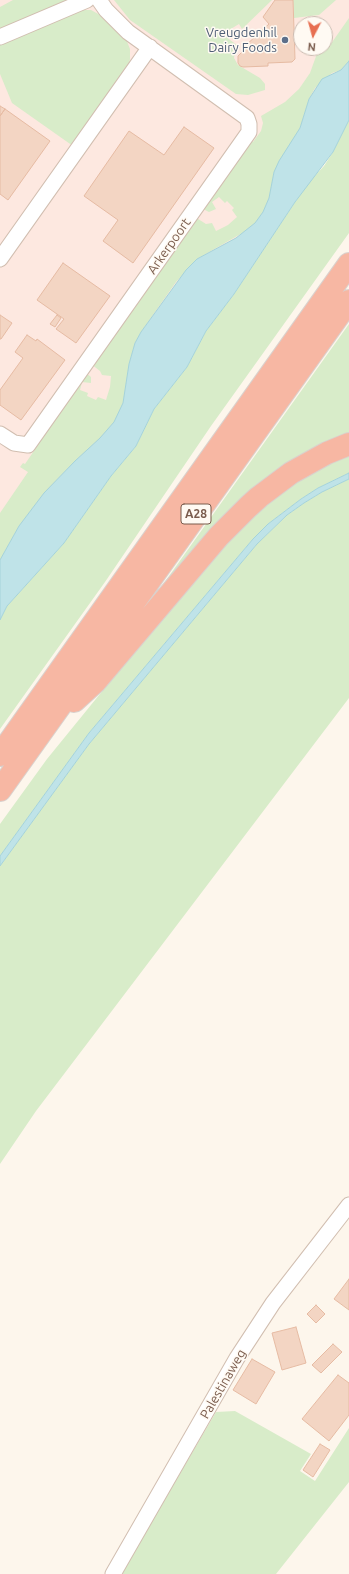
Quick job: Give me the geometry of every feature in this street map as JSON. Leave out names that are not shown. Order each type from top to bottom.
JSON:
[{"type":"highway","name":"A28","points":[[0,755],[349,264]]},
{"type":"highway","name":"A28","points":[[0,790],[349,301]]},
{"type":"highway","name":"A28","points":[[44,728],[96,681],[219,536],[248,507],[291,473],[326,453],[349,444]]},
{"type":"street","points":[[0,37],[87,0]]},
{"type":"street","name":"Arkerpoort","points":[[0,434],[14,443],[28,445],[249,132],[247,118],[118,22],[99,0]]},
{"type":"street","points":[[0,259],[150,47]]},
{"type":"street","name":"Palestinaweg","points":[[113,1574],[241,1352],[273,1303],[349,1205]]},
{"type":"shaded area","points":[[0,0],[349,0],[349,95],[0,603]]},
{"type":"green space","points":[[13,0],[69,0],[0,30],[0,7]]},
{"type":"green space","points":[[114,0],[272,0],[242,29],[239,24],[224,33],[230,40],[240,47],[235,53],[234,58],[238,65],[260,78],[265,84],[265,90],[248,95],[236,94],[130,20]]},
{"type":"green space","points":[[293,0],[336,0],[319,15],[294,16]]},
{"type":"green space","points":[[81,10],[91,10],[102,16],[126,39],[130,49],[130,59],[129,64],[73,146],[12,103],[0,74],[0,43]]},
{"type":"green space","points":[[349,18],[349,61],[341,70],[332,73],[315,88],[309,99],[300,128],[274,172],[269,198],[263,212],[255,223],[244,232],[197,259],[176,282],[135,343],[129,364],[123,403],[114,422],[100,438],[44,493],[19,526],[0,560],[0,513],[28,472],[20,467],[23,463],[25,464],[38,445],[35,443],[85,372],[91,377],[91,383],[82,382],[80,390],[88,393],[87,396],[96,400],[98,397],[106,400],[110,387],[111,376],[102,375],[100,371],[91,364],[195,217],[206,224],[212,223],[216,231],[228,225],[237,217],[232,210],[234,208],[227,201],[225,203],[219,197],[212,202],[216,209],[209,212],[201,208],[250,140],[253,142],[261,131],[263,123],[261,116],[285,102],[299,89],[310,73],[316,56],[333,56],[333,41]]},
{"type":"green space","points":[[349,120],[349,233],[211,426],[105,582],[0,729],[0,620],[7,606],[64,543],[111,476],[136,446],[154,409],[187,367],[206,331],[234,294],[295,202],[309,182],[324,166],[333,152]]},
{"type":"green space","points":[[349,324],[349,439],[325,449],[134,625]]},
{"type":"green space","points":[[349,454],[349,473],[318,488],[301,499],[268,524],[253,539],[89,733],[0,856],[0,824],[47,759],[139,646],[226,543],[255,514],[280,493],[312,472]]},
{"type":"green space","points":[[349,479],[349,698],[36,1111],[0,1164],[0,866],[89,744],[257,544],[287,515],[322,492]]},
{"type":"green space","points":[[235,1411],[311,1454],[300,1471],[315,1481],[349,1428],[349,1482],[276,1574],[121,1574],[216,1412]]},
{"type":"water","points":[[349,61],[349,120],[333,152],[295,202],[234,294],[206,331],[187,367],[154,409],[136,446],[111,476],[64,543],[7,606],[0,620],[0,560],[19,526],[44,493],[100,438],[114,422],[123,403],[129,364],[135,343],[141,332],[186,270],[197,259],[236,238],[255,223],[263,212],[269,198],[274,172],[279,161],[300,128],[309,99],[322,79],[341,70]]},
{"type":"water","points":[[349,473],[349,479],[322,492],[287,515],[257,544],[89,744],[0,866],[0,856],[89,733],[253,539],[268,524],[301,499],[318,488]]},
{"type":"building","points":[[275,0],[293,0],[293,56],[295,56],[295,59],[292,62],[268,63],[268,66],[240,66],[238,63],[238,56],[246,48],[245,46],[269,24],[263,17]]},
{"type":"building","points":[[0,106],[5,109],[0,116]]},
{"type":"building","points":[[5,109],[50,141],[8,200],[0,194],[0,116]]},
{"type":"building","points":[[184,127],[214,148],[133,263],[103,241],[118,220],[84,196],[129,131],[164,155]]},
{"type":"building","points":[[63,263],[110,296],[76,343],[56,329],[64,319],[37,300]]},
{"type":"building","points":[[0,315],[12,323],[1,339],[0,339]]},
{"type":"building","points":[[57,315],[61,318],[55,327],[50,324]]},
{"type":"building","points":[[27,335],[36,341],[37,339],[65,360],[21,420],[0,405],[0,390],[23,358],[15,352]]},
{"type":"building","points":[[349,1279],[349,1310],[334,1299]]},
{"type":"building","points":[[316,1305],[325,1314],[316,1323],[307,1314]]},
{"type":"building","points":[[296,1327],[306,1363],[282,1370],[272,1333]]},
{"type":"building","points":[[333,1344],[342,1352],[321,1373],[312,1365]]},
{"type":"building","points":[[252,1359],[275,1372],[256,1404],[233,1390]]},
{"type":"building","points":[[338,1375],[349,1383],[349,1415],[329,1441],[302,1419]]},
{"type":"building","points":[[320,1444],[330,1450],[313,1477],[303,1470]]},
{"type":"place","name":"Vreugdenhil Dairy Foods","points":[[285,40]]}]
